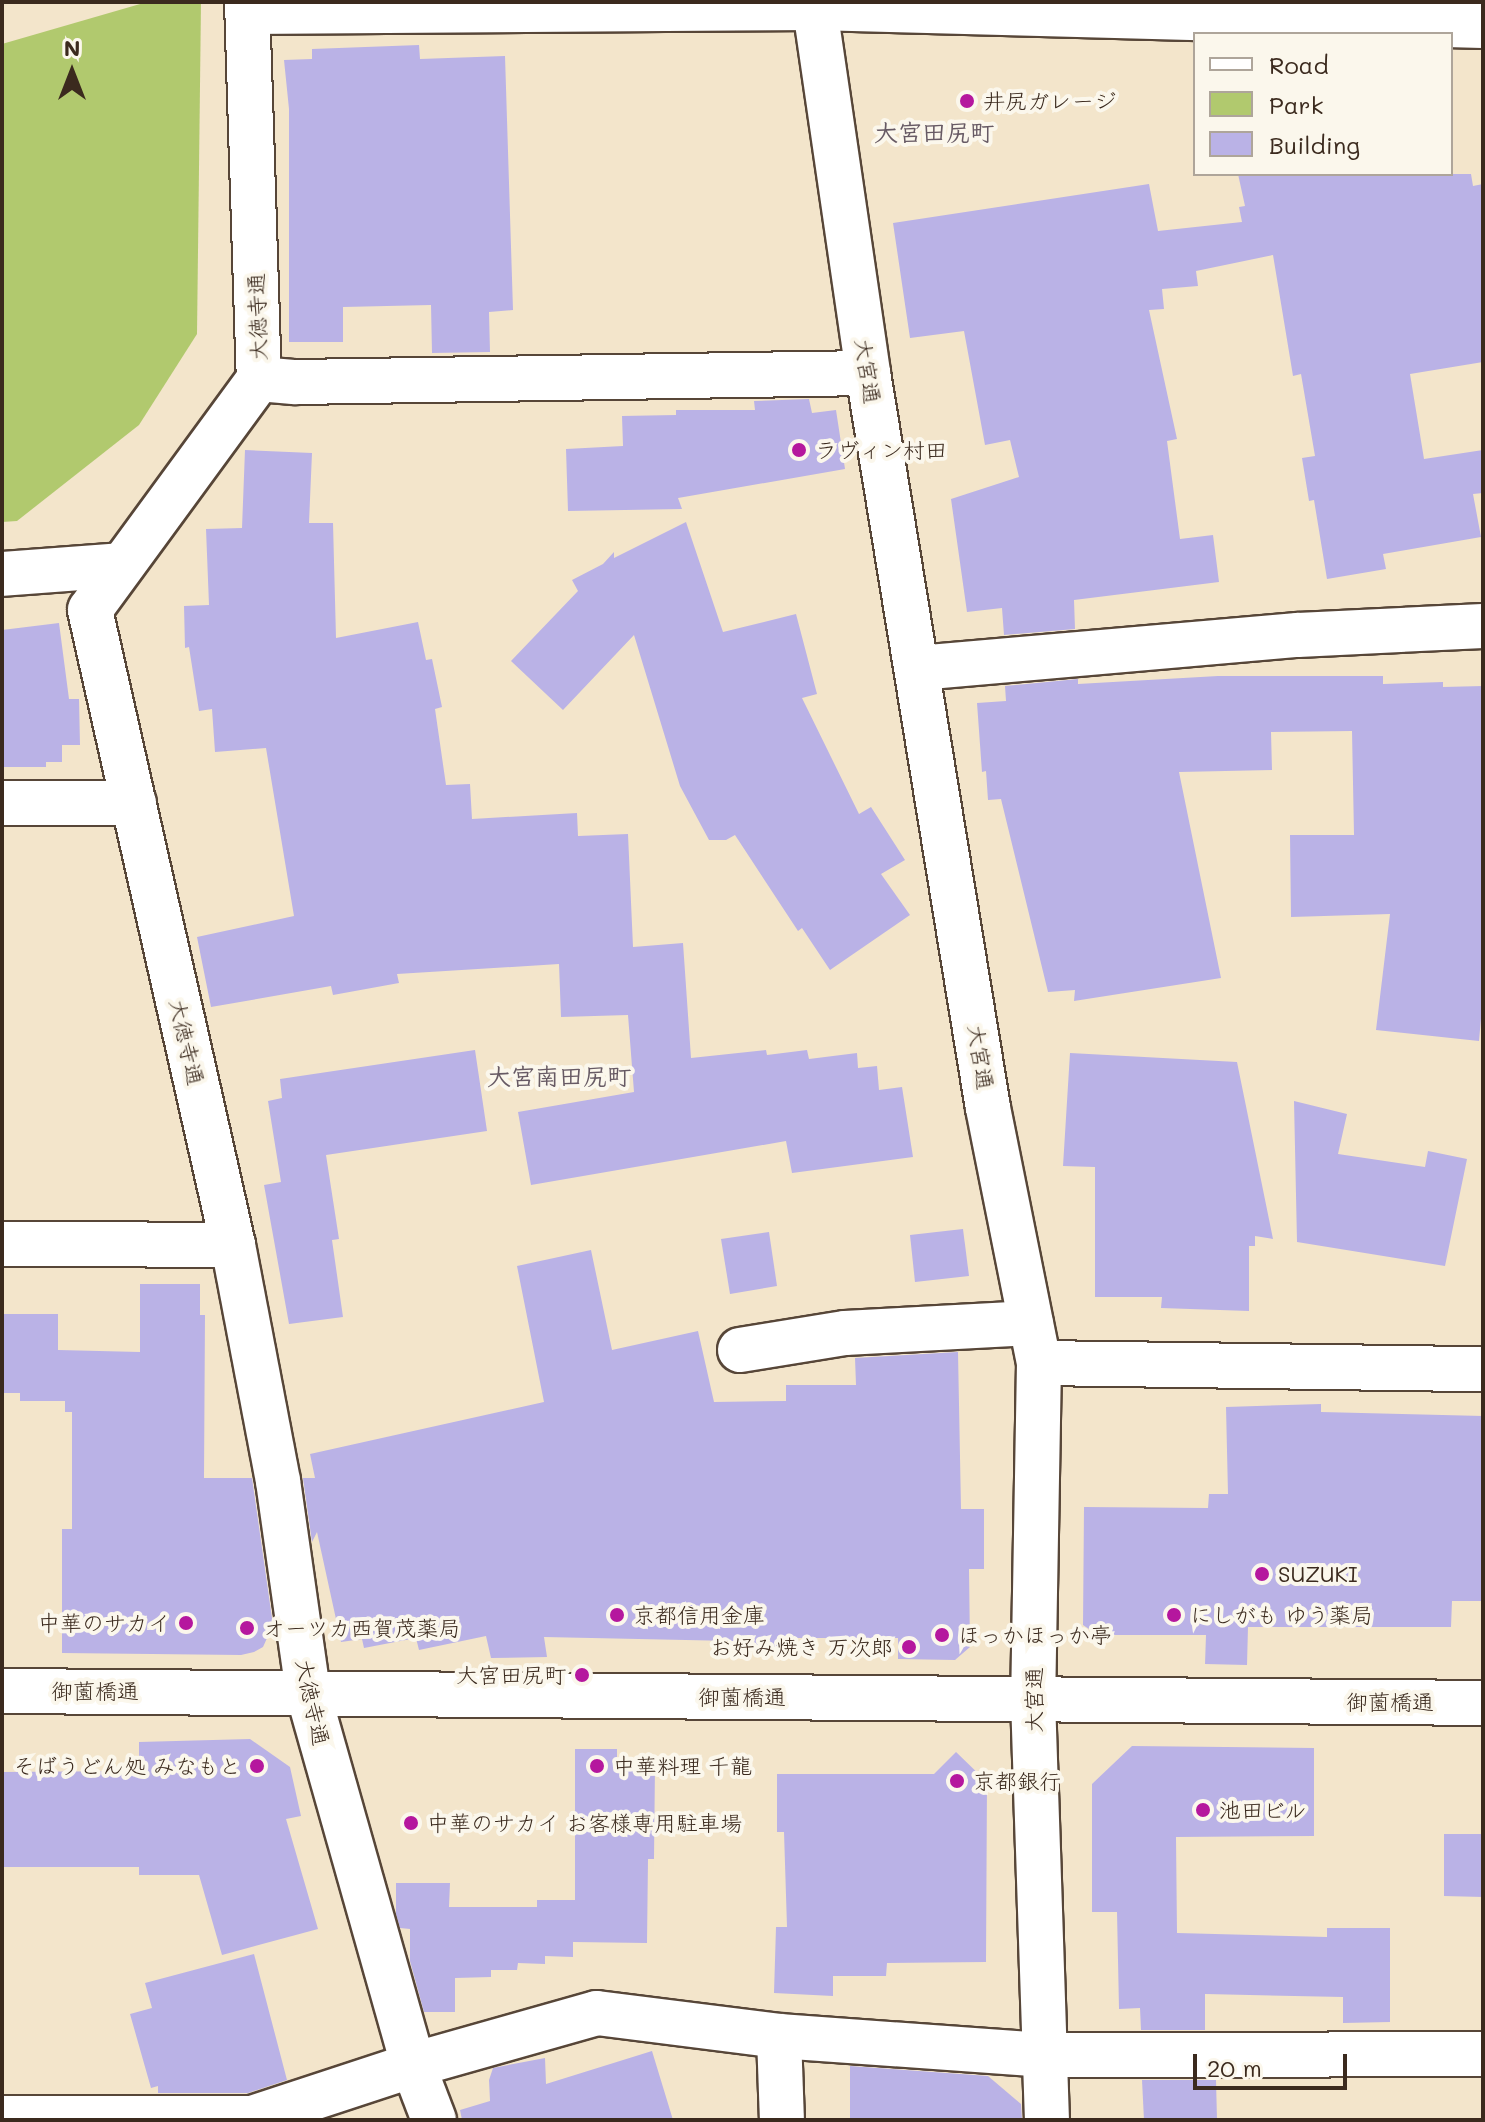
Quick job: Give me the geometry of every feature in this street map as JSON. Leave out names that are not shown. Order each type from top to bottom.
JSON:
[{"type":"street","points":[[247,7],[815,5],[1483,26]]},
{"type":"street","name":"大宮通","points":[[815,5],[868,373],[988,1108],[1035,1343],[1033,1699],[1047,2120]]},
{"type":"street","name":"大徳寺通","points":[[247,7],[259,379],[90,610],[233,1245],[278,1481],[308,1693],[413,2065],[434,2120]]},
{"type":"street","points":[[259,379],[296,382],[868,373]]},
{"type":"street","points":[[2,574],[122,565]]},
{"type":"street","points":[[918,668],[1298,635],[1483,626]]},
{"type":"street","points":[[2,803],[134,803]]},
{"type":"street","points":[[2,1244],[233,1245]]},
{"type":"street","points":[[740,1350],[845,1333],[1483,1369]]},
{"type":"street","name":"御薗橋通","points":[[2,1691],[1483,1703]]},
{"type":"street","points":[[2,2118],[252,2118],[413,2065],[597,2013],[779,2036],[1046,2055],[1483,2054]]},
{"type":"street","points":[[779,2036],[782,2120]]},
{"type":"green space","points":[[147,2],[201,2],[197,334],[139,425],[17,521],[2,522],[2,44]]},
{"type":"building","points":[[419,45],[420,59],[505,56],[513,310],[489,312],[490,352],[432,353],[431,305],[343,307],[343,342],[289,342],[289,109],[284,60],[312,59],[312,49]]},
{"type":"building","points":[[1471,174],[1473,186],[1483,184],[1483,362],[1410,374],[1424,459],[1483,450],[1483,493],[1473,494],[1481,537],[1383,554],[1386,569],[1327,579],[1314,500],[1309,501],[1302,458],[1315,456],[1301,374],[1293,376],[1273,255],[1196,271],[1198,286],[1162,289],[1164,309],[1149,310],[1177,439],[1167,441],[1180,539],[1213,535],[1219,582],[1074,600],[1075,629],[1004,635],[1002,608],[967,612],[951,499],[1019,477],[1010,440],[985,445],[964,331],[910,338],[893,223],[1149,184],[1158,231],[1242,222],[1239,207],[1245,206],[1238,176]]},
{"type":"building","points":[[809,399],[812,413],[836,410],[845,469],[678,498],[682,509],[568,511],[566,449],[623,446],[622,416],[676,415],[676,410],[755,410],[754,401]]},
{"type":"building","points":[[245,450],[312,453],[309,523],[333,523],[336,638],[418,622],[426,660],[432,659],[442,707],[435,709],[446,785],[470,784],[472,819],[577,813],[578,836],[628,834],[633,947],[683,943],[691,1058],[766,1050],[767,1055],[807,1050],[809,1059],[857,1053],[858,1068],[877,1066],[879,1090],[902,1087],[913,1157],[792,1173],[786,1141],[531,1185],[518,1112],[634,1092],[628,1015],[561,1017],[559,964],[397,974],[399,983],[333,995],[331,986],[211,1007],[197,937],[294,916],[266,748],[215,752],[212,709],[199,711],[189,647],[185,648],[184,606],[209,605],[206,529],[242,528]]},
{"type":"building","points":[[686,522],[723,632],[796,614],[817,694],[802,698],[859,814],[871,807],[905,860],[881,874],[910,915],[830,970],[802,928],[798,931],[735,835],[726,840],[709,840],[680,786],[634,635],[563,710],[511,661],[578,591],[572,580],[603,564],[614,552],[614,558]]},
{"type":"building","points":[[59,623],[69,699],[79,699],[80,745],[62,745],[62,762],[46,762],[46,767],[2,767],[2,630]]},
{"type":"building","points":[[1218,676],[1383,676],[1383,684],[1443,682],[1443,687],[1483,686],[1483,996],[1479,1041],[1376,1030],[1390,914],[1291,917],[1290,835],[1354,835],[1352,731],[1271,732],[1272,770],[1179,772],[1221,978],[1074,1001],[1075,990],[1048,992],[1001,799],[988,800],[986,771],[982,772],[977,703],[1006,701],[1005,686],[1078,679],[1078,684]]},
{"type":"building","points":[[475,1050],[487,1131],[326,1155],[339,1239],[332,1240],[343,1317],[289,1324],[264,1185],[281,1182],[268,1101],[282,1098],[280,1079]]},
{"type":"building","points":[[1070,1053],[1237,1062],[1273,1239],[1255,1236],[1255,1246],[1249,1246],[1249,1311],[1161,1308],[1162,1297],[1095,1297],[1095,1167],[1063,1166]]},
{"type":"building","points":[[1294,1101],[1347,1114],[1338,1154],[1425,1167],[1428,1151],[1467,1159],[1445,1266],[1297,1242]]},
{"type":"building","points":[[963,1229],[969,1276],[915,1282],[910,1235]]},
{"type":"building","points":[[769,1232],[777,1286],[730,1294],[721,1239]]},
{"type":"building","points":[[591,1250],[612,1350],[698,1331],[714,1402],[786,1401],[786,1385],[856,1385],[855,1358],[958,1352],[961,1509],[984,1509],[984,1569],[969,1569],[970,1647],[955,1660],[898,1659],[898,1638],[792,1638],[792,1651],[733,1651],[733,1641],[544,1637],[547,1657],[491,1658],[486,1636],[419,1650],[416,1638],[364,1648],[362,1639],[341,1642],[317,1532],[312,1542],[303,1478],[315,1478],[310,1454],[544,1402],[517,1266]]},
{"type":"building","points":[[140,1284],[200,1284],[200,1315],[205,1315],[204,1478],[252,1478],[273,1625],[263,1647],[254,1652],[241,1655],[62,1653],[62,1529],[72,1529],[72,1412],[65,1412],[65,1401],[20,1401],[20,1393],[2,1393],[2,1314],[58,1314],[58,1350],[140,1352]]},
{"type":"building","points":[[1321,1404],[1321,1412],[1483,1416],[1483,1601],[1452,1601],[1451,1627],[1248,1627],[1247,1665],[1205,1664],[1206,1635],[1098,1635],[1083,1625],[1084,1507],[1208,1508],[1209,1494],[1228,1494],[1226,1407]]},
{"type":"building","points":[[250,1739],[290,1767],[301,1816],[286,1819],[318,1929],[222,1955],[199,1875],[139,1875],[139,1867],[2,1867],[2,1772],[139,1771],[139,1742]]},
{"type":"building","points":[[1132,1746],[1314,1748],[1314,1836],[1176,1837],[1177,1933],[1327,1937],[1327,1928],[1390,1928],[1390,2022],[1343,2023],[1343,1997],[1205,1994],[1205,2030],[1141,2030],[1140,2008],[1119,2009],[1117,1912],[1092,1912],[1092,1784]]},
{"type":"building","points":[[575,1749],[617,1749],[617,1762],[655,1766],[654,1859],[648,1859],[647,1943],[573,1942],[573,1957],[545,1956],[545,1964],[518,1963],[517,1970],[491,1970],[491,1977],[455,1978],[455,2012],[424,2012],[410,1961],[410,1929],[400,1928],[396,1914],[396,1883],[450,1883],[449,1907],[537,1907],[537,1900],[575,1900]]},
{"type":"building","points":[[956,1752],[987,1782],[986,1962],[887,1963],[886,1976],[833,1976],[833,1996],[774,1993],[776,1927],[787,1927],[784,1832],[777,1832],[777,1774],[934,1774]]},
{"type":"building","points":[[1444,1834],[1483,1834],[1483,1897],[1444,1896]]},
{"type":"building","points":[[254,1954],[287,2080],[248,2093],[158,2093],[158,2086],[151,2088],[130,2014],[152,2008],[145,1983]]},
{"type":"building","points":[[652,2051],[673,2120],[462,2120],[460,2110],[490,2101],[489,2080],[493,2068],[545,2058],[546,2084]]},
{"type":"building","points":[[850,2066],[988,2076],[1021,2104],[1022,2120],[850,2120]]},
{"type":"building","points":[[1142,2080],[1216,2080],[1217,2120],[1144,2120]]},
{"type":"place","name":"井尻ガレージ","points":[[967,101]]},
{"type":"place","name":"ラヴィン村田","points":[[799,450]]},
{"type":"place","name":"SUZUKI","points":[[1262,1574]]},
{"type":"place","name":"京都信用金庫","points":[[617,1615]]},
{"type":"place","name":"にしがも ゆう薬局","points":[[1174,1615]]},
{"type":"place","name":"中華のサカイ","points":[[186,1623]]},
{"type":"place","name":"オーツカ西賀茂薬局","points":[[247,1628]]},
{"type":"place","name":"ほっかほっか亭","points":[[942,1635]]},
{"type":"place","name":"お好み焼き 万次郎","points":[[909,1647]]},
{"type":"place","name":"大宮田尻町","points":[[582,1675]]},
{"type":"place","name":"そばうどん処 みなもと","points":[[257,1766]]},
{"type":"place","name":"中華料理 千龍","points":[[597,1766]]},
{"type":"place","name":"京都銀行","points":[[957,1781]]},
{"type":"place","name":"池田ビル","points":[[1203,1810]]},
{"type":"place","name":"中華のサカイ お客様専用駐車場","points":[[411,1823]]},
{"type":"district","name":"大宮田尻町","points":[[934,132]]},
{"type":"district","name":"大宮南田尻町","points":[[559,1076]]}]
